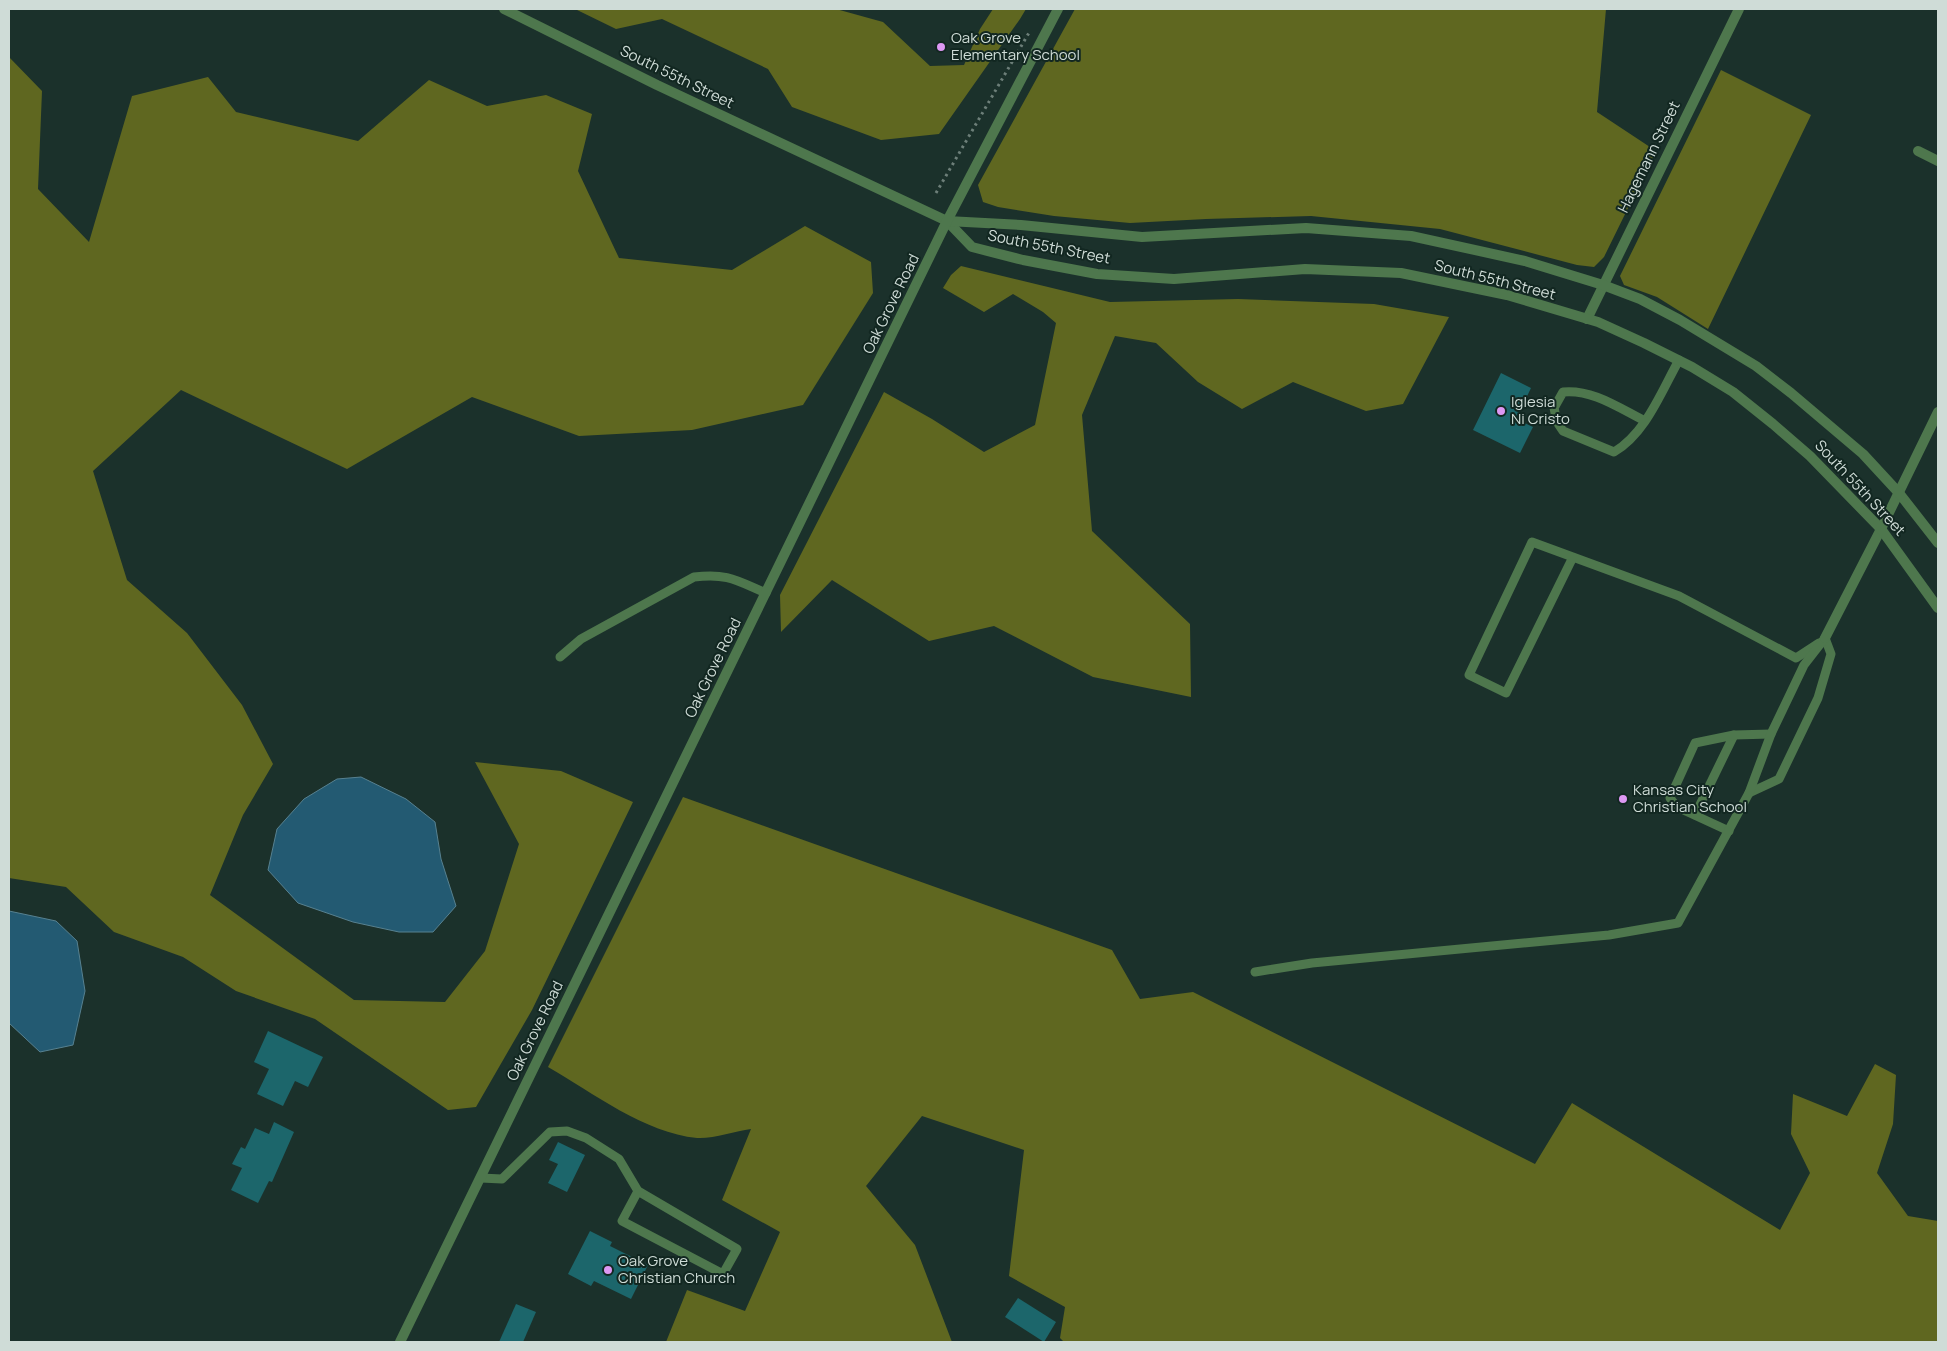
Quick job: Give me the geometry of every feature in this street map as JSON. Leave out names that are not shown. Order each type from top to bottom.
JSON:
[{"type":"street","name":"South 55th Street","points":[[504,9],[657,85],[948,222],[972,247],[1023,260],[1097,274],[1174,279],[1305,269],[1401,273],[1507,295],[1587,319],[1679,360],[1733,392],[1781,430],[1810,456],[1882,529],[1938,608]]},
{"type":"street","name":"Oak Grove Road","points":[[400,1342],[948,222],[1058,9]]},
{"type":"street","name":"Hagemann Street","points":[[1587,319],[1739,9]]},
{"type":"street","points":[[1918,151],[1938,161]]},
{"type":"street","name":"South 55th Street","points":[[948,222],[1021,225],[1142,237],[1306,228],[1411,236],[1525,260],[1603,285],[1640,299],[1680,320],[1756,366],[1863,454],[1899,493],[1938,543]]},
{"type":"street","points":[[1825,638],[1882,529],[1938,412]]},
{"type":"lane","points":[[1645,421],[1605,400],[1576,390],[1562,392],[1554,408],[1557,422],[1563,431],[1614,452],[1625,446],[1645,421],[1679,360]]},
{"type":"lane","points":[[1573,557],[1506,693],[1470,675],[1532,542],[1573,557],[1679,596],[1796,658],[1825,638]]},
{"type":"lane","points":[[560,657],[581,639],[694,577],[726,576],[766,593]]},
{"type":"lane","points":[[1255,972],[1312,964],[1608,935],[1678,923],[1749,793],[1772,734],[1804,665],[1825,638]]},
{"type":"lane","points":[[1749,793],[1779,779],[1783,771],[1818,698],[1831,654],[1825,638]]},
{"type":"lane","points":[[1729,831],[1677,807],[1670,798],[1695,743],[1734,735],[1772,734]]},
{"type":"lane","points":[[1695,815],[1734,735]]},
{"type":"lane","points":[[480,1178],[502,1179],[550,1132],[567,1131],[586,1138],[619,1159],[638,1191],[737,1249],[723,1274],[622,1221],[638,1191]]},
{"type":"path","points":[[936,193],[1032,27]]},
{"type":"green space","points":[[575,9],[836,9],[883,22],[930,66],[964,65],[980,29],[993,9],[1026,9],[939,134],[881,140],[792,107],[768,69],[662,19],[616,29]]},
{"type":"green space","points":[[1075,9],[1606,9],[1597,112],[1656,151],[1604,257],[1594,267],[1577,265],[1440,229],[1311,216],[1130,223],[1054,216],[998,207],[983,202],[978,185]]},
{"type":"green space","points":[[9,57],[42,91],[38,189],[89,242],[132,96],[208,77],[236,112],[358,141],[429,80],[487,106],[546,95],[592,114],[578,171],[619,258],[732,270],[805,226],[871,262],[873,293],[803,405],[692,430],[579,436],[472,397],[347,469],[181,390],[93,471],[127,580],[187,633],[242,705],[273,764],[243,815],[210,895],[354,1000],[445,1002],[485,951],[519,844],[475,762],[561,771],[633,802],[532,1010],[476,1107],[448,1110],[315,1019],[236,991],[183,957],[114,932],[66,887],[9,878]]},
{"type":"green space","points":[[1721,70],[1811,115],[1708,329],[1657,297],[1624,285],[1620,276]]},
{"type":"green space","points":[[961,266],[1110,302],[1238,299],[1374,304],[1449,317],[1403,404],[1366,411],[1293,382],[1242,409],[1198,382],[1156,343],[1115,336],[1082,415],[1092,531],[1190,624],[1191,697],[1093,677],[994,626],[929,641],[832,580],[781,632],[780,595],[884,392],[932,419],[984,452],[1035,425],[1056,323],[1043,312],[1013,294],[984,312],[943,288],[951,275]]},
{"type":"green space","points":[[683,797],[1112,950],[1140,999],[1193,992],[1535,1164],[1572,1103],[1780,1230],[1810,1173],[1791,1134],[1793,1094],[1847,1116],[1875,1064],[1896,1075],[1893,1124],[1877,1173],[1908,1216],[1938,1221],[1938,1342],[1064,1342],[1060,1338],[1065,1307],[1009,1276],[1024,1150],[922,1116],[866,1186],[915,1245],[952,1342],[666,1342],[687,1290],[745,1311],[780,1232],[722,1200],[751,1129],[703,1138],[678,1135],[639,1120],[601,1100],[548,1067]]},
{"type":"water","points":[[361,777],[406,799],[435,822],[441,859],[456,906],[433,932],[399,932],[353,922],[298,903],[268,870],[277,829],[304,799],[337,779]]},
{"type":"water","points":[[9,911],[56,921],[77,941],[85,991],[73,1045],[40,1052],[9,1023]]},
{"type":"building","points":[[1501,373],[1531,388],[1516,419],[1533,427],[1520,453],[1473,430]]},
{"type":"building","points":[[268,1031],[323,1057],[308,1087],[295,1081],[283,1106],[257,1094],[269,1069],[254,1062]]},
{"type":"building","points":[[274,1122],[294,1132],[272,1182],[269,1181],[258,1203],[231,1190],[242,1168],[232,1164],[241,1147],[245,1149],[255,1128],[269,1134]]},
{"type":"building","points":[[558,1142],[585,1155],[567,1192],[548,1183],[558,1164],[549,1160]]},
{"type":"building","name":"Oak Grove Christian Church","points":[[590,1231],[612,1242],[610,1246],[648,1265],[631,1299],[594,1281],[591,1286],[568,1274]]},
{"type":"building","points":[[1018,1298],[1056,1322],[1044,1342],[1005,1317]]},
{"type":"building","points":[[516,1304],[536,1312],[523,1342],[499,1342]]},
{"type":"place","name":"Oak Grove Elementary School","points":[[941,47]]},
{"type":"place","name":"Iglesia Ni Cristo","points":[[1501,411]]},
{"type":"place","name":"Kansas City Christian School","points":[[1623,799]]},
{"type":"place","name":"Oak Grove Christian Church","points":[[608,1270]]}]
